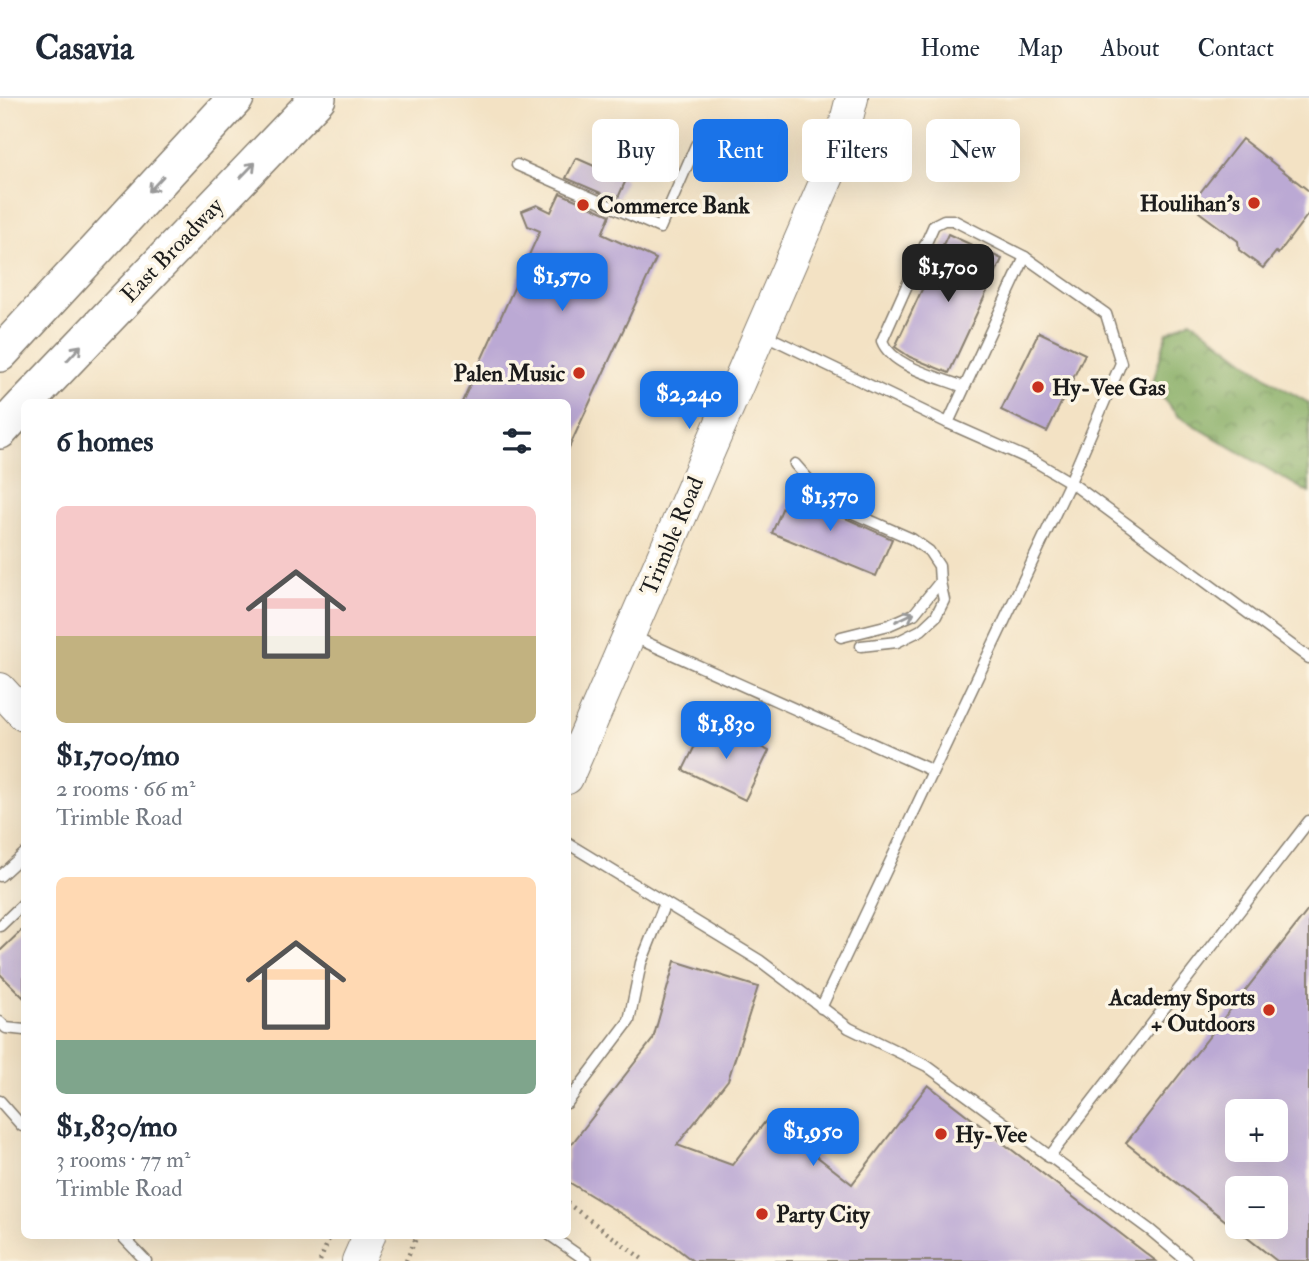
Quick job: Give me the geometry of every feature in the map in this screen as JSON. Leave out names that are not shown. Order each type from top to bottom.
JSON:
[{"type":"main road","points":[[0,355],[236,98]]},
{"type":"main road","name":"East Broadway","points":[[31,399],[318,98]]},
{"type":"street","name":"Trimble Road","points":[[571,769],[838,153],[852,98]]},
{"type":"street","points":[[0,688],[21,712]]},
{"type":"street","points":[[358,1261],[368,1239]]},
{"type":"lane","points":[[517,164],[660,228],[693,152]]},
{"type":"lane","points":[[821,1007],[1070,482],[1121,363],[1105,314],[1025,257],[953,220],[944,220],[934,225],[882,341],[886,351],[897,361],[964,387]]},
{"type":"lane","points":[[948,423],[1025,257]]},
{"type":"lane","points":[[760,333],[1036,462],[1070,482],[1309,658]]},
{"type":"lane","points":[[795,464],[828,502],[912,539],[929,551],[939,566],[944,600],[936,616],[921,630],[897,642],[861,646]]},
{"type":"lane","points":[[841,637],[889,625],[914,614],[940,582]]},
{"type":"lane","points":[[629,635],[933,771]]},
{"type":"lane","points":[[1049,1157],[1309,821]]},
{"type":"lane","points":[[571,845],[759,960],[849,1028],[927,1066],[1150,1230],[1187,1261]]},
{"type":"lane","points":[[0,876],[21,857]]},
{"type":"lane","points":[[571,1098],[629,1021],[640,963],[665,903]]},
{"type":"lane","points":[[0,926],[21,906]]},
{"type":"lane","points":[[0,1021],[6,1028],[21,1030]]},
{"type":"lane","points":[[0,1101],[21,1123]]},
{"type":"lane","points":[[125,1239],[146,1261]]},
{"type":"lane","points":[[555,1239],[587,1261]]},
{"type":"path","points":[[571,1206],[645,1261]]},
{"type":"path","points":[[320,1261],[329,1239]]},
{"type":"path","points":[[406,1261],[416,1239]]},
{"type":"green space","points":[[1191,320],[1276,384],[1309,403],[1309,493],[1178,416],[1152,386],[1167,333]]},
{"type":"building","name":"Houlihan's","points":[[1242,139],[1309,191],[1309,213],[1278,254],[1276,252],[1263,268],[1239,250],[1238,241],[1199,212],[1204,206],[1195,199]]},
{"type":"building","points":[[576,158],[592,165],[592,182],[625,182],[617,200],[566,178]]},
{"type":"building","points":[[560,193],[610,215],[602,234],[656,259],[571,443],[571,399],[463,399],[540,231],[528,226],[522,211],[537,205],[551,212]]},
{"type":"building","points":[[948,234],[1002,259],[949,373],[910,357],[895,347]]},
{"type":"building","points":[[1039,332],[1085,354],[1047,432],[1001,410]]},
{"type":"building","points":[[792,485],[809,492],[825,509],[892,539],[876,576],[772,533]]},
{"type":"building","points":[[707,721],[769,751],[745,800],[683,770]]},
{"type":"building","name":"Academy Sports + Outdoors","points":[[1309,909],[1309,1261],[1277,1261],[1249,1239],[1288,1239],[1288,1176],[1225,1176],[1225,1220],[1126,1143]]},
{"type":"building","points":[[21,931],[21,995],[0,974],[0,951]]},
{"type":"building","points":[[675,961],[758,987],[728,1080],[677,1145],[732,1165],[768,1118],[852,1184],[928,1085],[1156,1261],[693,1261],[671,1244],[571,1183],[571,1145],[653,1039]]},
{"type":"place","name":"Houlihan's","points":[[1254,203]]},
{"type":"place","name":"Commerce Bank","points":[[583,205]]},
{"type":"place","name":"Palen Music","points":[[579,373]]},
{"type":"place","name":"Hy-Vee Gas","points":[[1038,387]]},
{"type":"place","name":"Academy Sports + Outdoors","points":[[1269,1010]]},
{"type":"place","name":"Hy-Vee","points":[[941,1134]]},
{"type":"place","name":"Party City","points":[[762,1214]]}]
